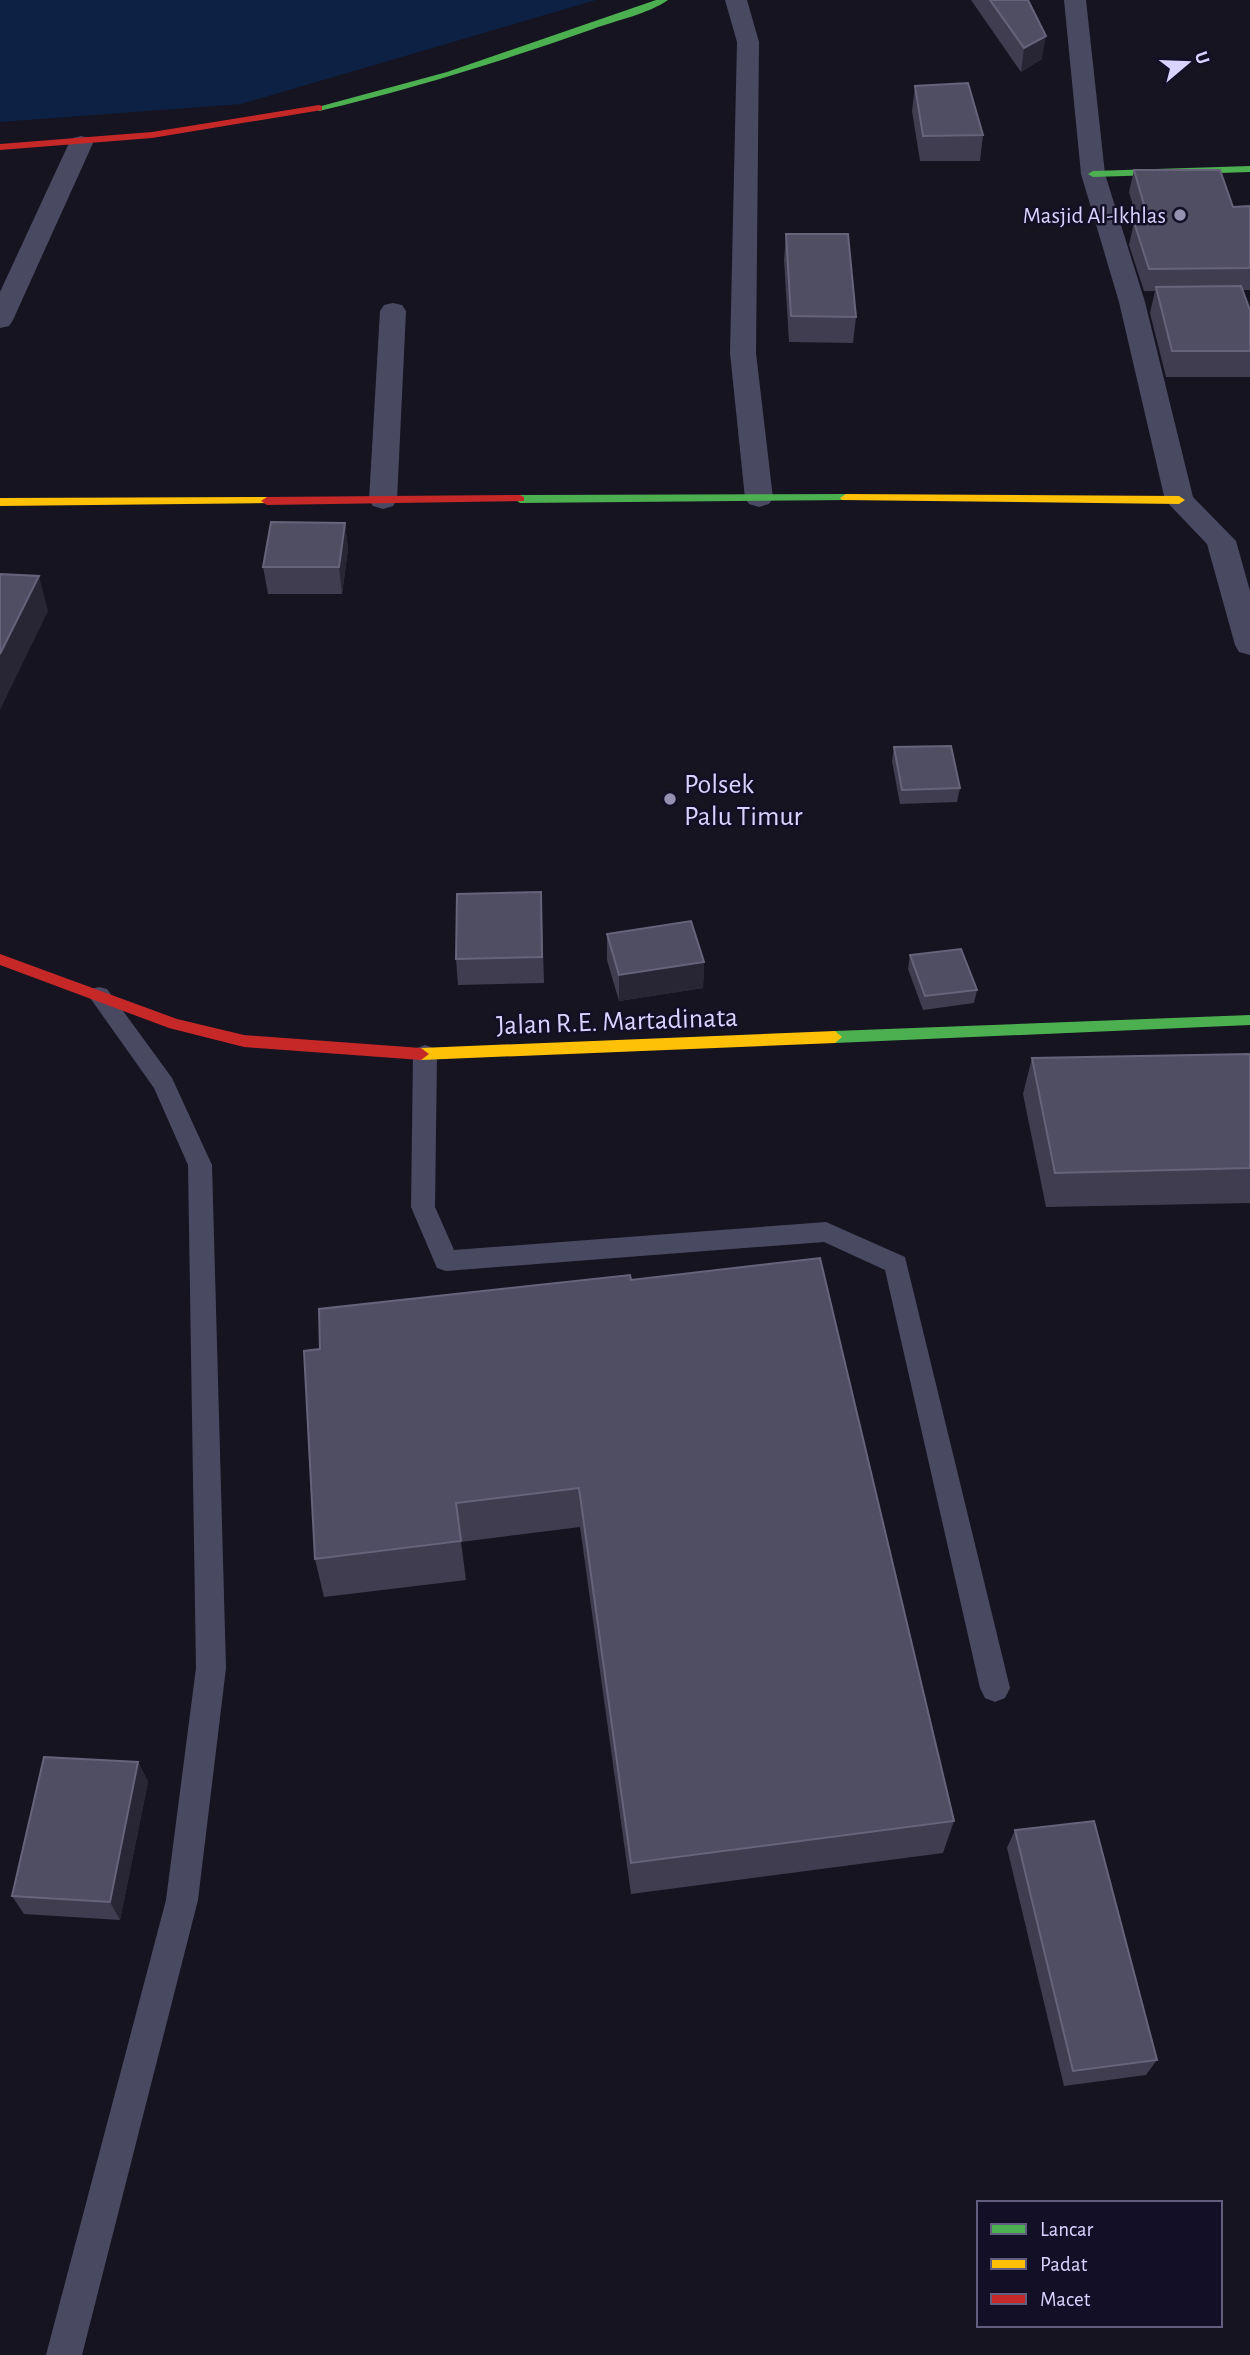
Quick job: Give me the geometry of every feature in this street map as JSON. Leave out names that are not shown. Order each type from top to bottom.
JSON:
[{"type":"main road","points":[[0,147],[81,143],[269,119],[406,89],[664,0]]},
{"type":"main road","points":[[1093,174],[1250,169]]},
{"type":"main road","points":[[0,502],[759,498],[1179,500]]},
{"type":"main road","name":"Jalan R.E. Martadinata","points":[[0,960],[174,1024],[244,1041],[425,1054],[1250,1020]]},
{"type":"street","points":[[736,0],[748,42],[743,354],[759,498]]},
{"type":"street","points":[[1075,0],[1093,174],[1132,302],[1179,500],[1236,540],[1250,645]]},
{"type":"street","points":[[0,320],[81,143]]},
{"type":"street","points":[[1132,302],[1158,302]]},
{"type":"street","points":[[383,500],[393,311]]},
{"type":"lane","points":[[64,2355],[182,1900],[211,1668],[200,1165],[164,1084],[99,995]]},
{"type":"lane","points":[[425,1054],[423,1207],[446,1261],[826,1232],[896,1264],[995,1688]]},
{"type":"water","points":[[0,0],[596,0],[241,104],[0,122]]},
{"type":"building","points":[[990,0],[1028,0],[1046,36],[1024,48]]},
{"type":"building","points":[[968,83],[983,135],[923,136],[915,86]]},
{"type":"building","points":[[1134,170],[1220,170],[1233,207],[1250,206],[1250,268],[1149,269],[1134,222],[1149,222]]},
{"type":"building","points":[[786,234],[848,234],[856,317],[791,316]]},
{"type":"building","points":[[1241,286],[1250,310],[1250,351],[1172,351],[1156,287]]},
{"type":"building","points":[[271,522],[345,523],[339,567],[263,567]]},
{"type":"building","points":[[0,574],[39,576],[0,654]]},
{"type":"building","points":[[951,746],[960,788],[902,790],[894,747]]},
{"type":"building","points":[[541,892],[542,957],[456,959],[457,894]]},
{"type":"building","points":[[691,921],[704,962],[619,975],[607,934]]},
{"type":"building","points":[[961,949],[977,990],[925,996],[910,955]]},
{"type":"building","points":[[1250,1054],[1250,1168],[1055,1173],[1032,1058]]},
{"type":"building","points":[[820,1258],[954,1821],[631,1863],[579,1488],[456,1503],[461,1541],[315,1559],[304,1351],[320,1349],[319,1309],[630,1275],[631,1280]]},
{"type":"building","points":[[44,1757],[138,1762],[110,1902],[12,1896]]},
{"type":"building","points":[[1094,1821],[1157,2060],[1073,2071],[1015,1830]]},
{"type":"traffic: fast","points":[[319,108],[450,74],[664,0]]},
{"type":"traffic: fast","points":[[1093,174],[1250,169]]},
{"type":"traffic: fast","points":[[520,499],[846,498]]},
{"type":"traffic: fast","points":[[835,1037],[1250,1020]]},
{"type":"traffic: slow","points":[[846,498],[1179,500]]},
{"type":"traffic: slow","points":[[0,502],[267,501]]},
{"type":"traffic: slow","points":[[421,1054],[835,1037]]},
{"type":"traffic: jam","points":[[0,147],[152,135],[319,108]]},
{"type":"traffic: jam","points":[[267,501],[520,499]]},
{"type":"traffic: jam","points":[[0,959],[174,1024],[244,1041],[421,1054]]},
{"type":"place","name":"Masjid Al-Ikhlas","points":[[1180,215]]},
{"type":"place","name":"Polsek Palu Timur","points":[[670,799]]}]
